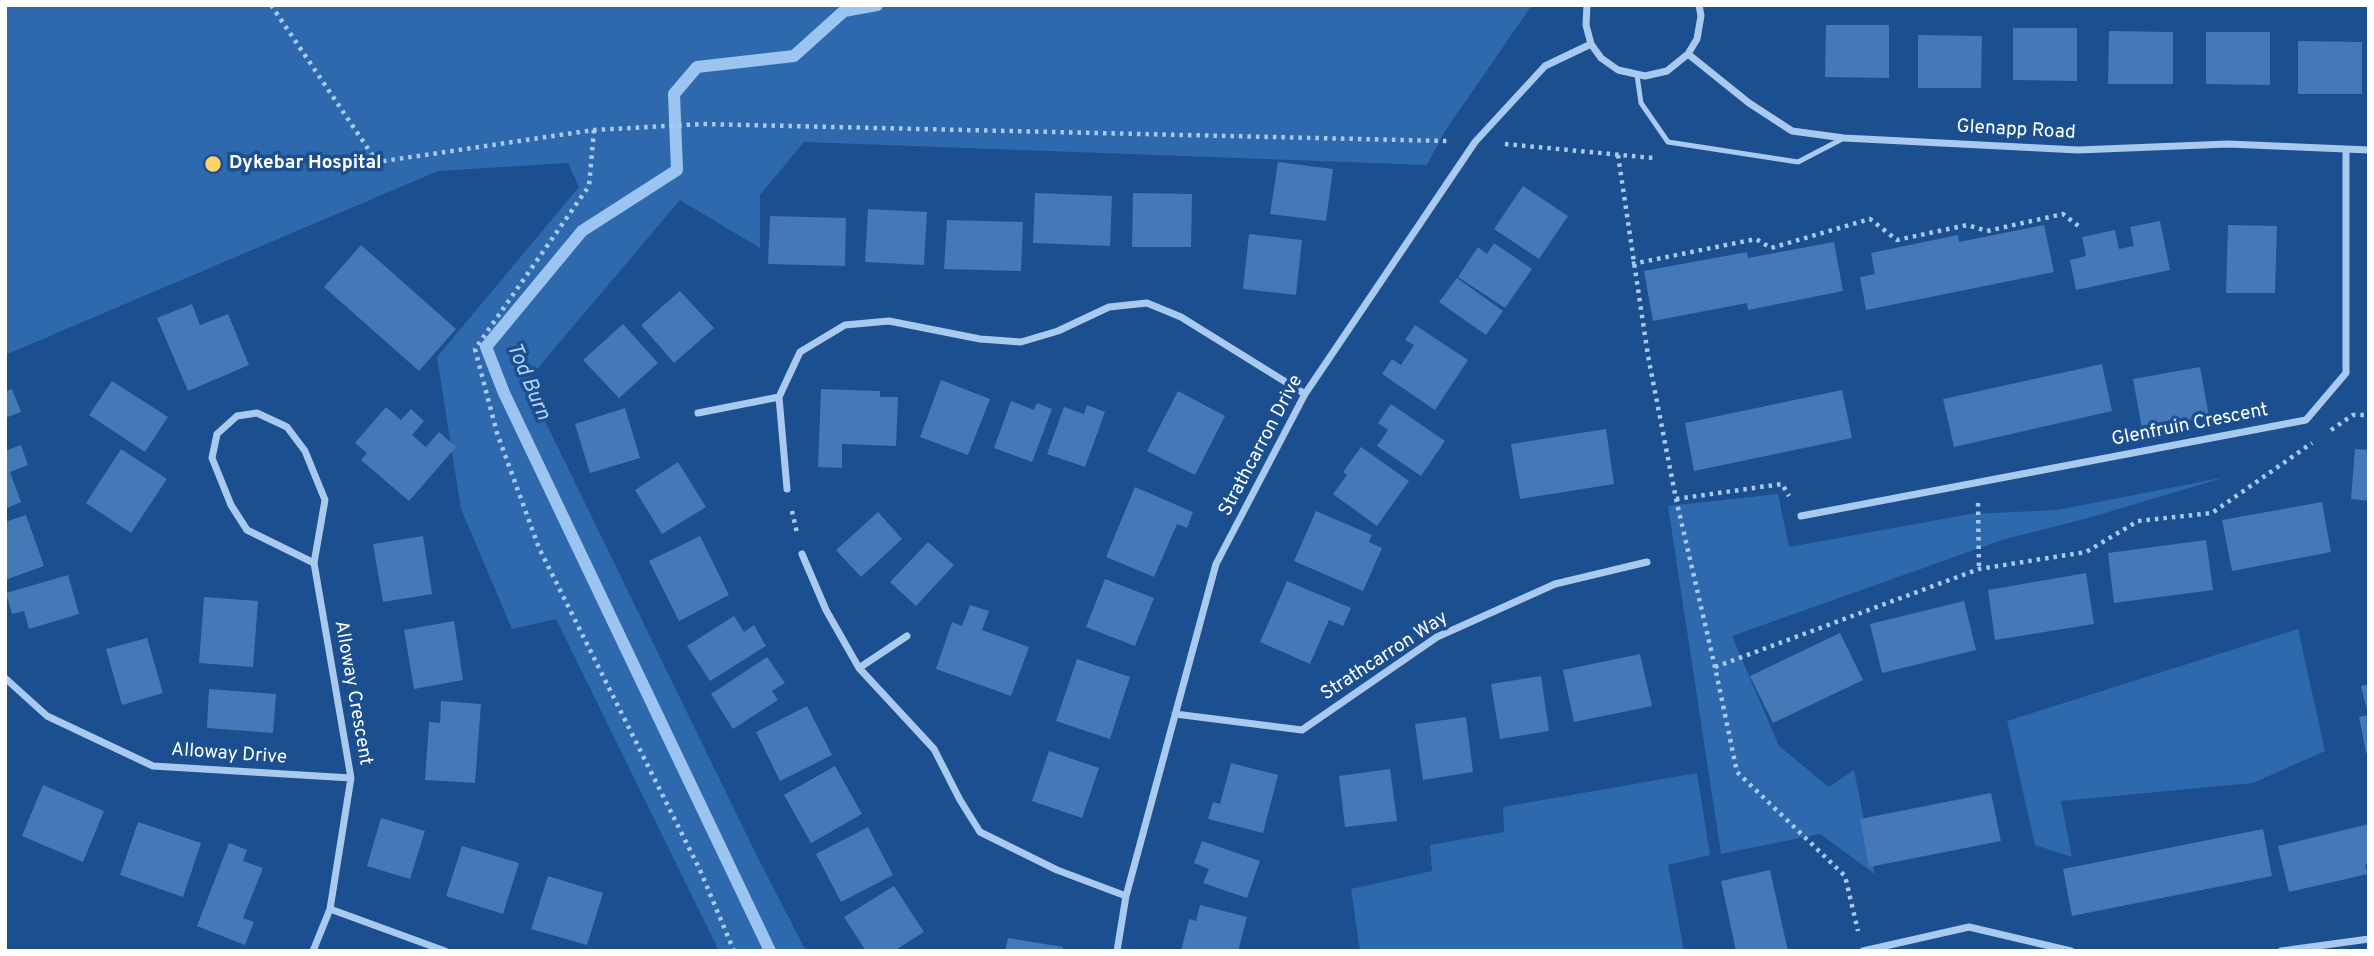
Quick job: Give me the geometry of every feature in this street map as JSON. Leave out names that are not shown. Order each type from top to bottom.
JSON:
[{"type":"street","points":[[1587,5],[1586,25],[1591,44],[1601,58],[1618,70],[1645,76],[1667,71],[1689,54],[1697,39],[1701,16],[1699,5]]},
{"type":"street","name":"Strathcarron Drive","points":[[1117,951],[1126,896],[1216,564],[1305,394],[1475,142],[1545,66],[1591,44]]},
{"type":"street","name":"Glenapp Road","points":[[1689,54],[1749,103],[1792,131],[1844,138],[2078,150],[2228,144],[2369,150]]},
{"type":"street","name":"Glenfruin Crescent","points":[[1801,516],[2306,420],[2346,373],[2346,150]]},
{"type":"street","points":[[787,489],[779,397],[800,352],[845,326],[889,321],[980,339],[1021,342],[1058,331],[1109,307],[1147,303],[1181,317],[1305,394]]},
{"type":"street","points":[[698,413],[779,397]]},
{"type":"street","name":"Alloway Crescent","points":[[313,951],[330,909],[351,778],[314,563],[325,500],[305,451],[286,427],[257,413],[237,416],[217,434],[212,458],[231,505],[247,530],[314,563]]},
{"type":"street","points":[[802,554],[826,610],[859,668],[934,749],[980,832],[1057,870],[1126,896]]},
{"type":"street","name":"Strathcarron Way","points":[[1175,714],[1302,730],[1437,637],[1555,584],[1647,562]]},
{"type":"street","points":[[859,668],[907,636]]},
{"type":"street","name":"Alloway Drive","points":[[5,678],[47,716],[153,766],[351,778]]},
{"type":"street","points":[[330,909],[445,951]]},
{"type":"street","points":[[1863,951],[1969,927],[2071,951]]},
{"type":"street","points":[[2280,951],[2369,939]]},
{"type":"lane","points":[[1637,75],[1641,103],[1668,142],[1798,162],[1844,138]]},
{"type":"path","points":[[271,5],[377,162],[594,130],[702,124],[1475,142]]},
{"type":"path","points":[[594,130],[589,186],[475,349],[497,433],[539,548],[700,870],[734,951]]},
{"type":"path","points":[[1618,155],[1632,264],[1648,356],[1676,499],[1716,667],[1737,772],[1845,876],[1860,938]]},
{"type":"path","points":[[1632,264],[1756,239],[1771,248],[1870,219],[1897,240],[1967,225],[1987,231],[2063,214],[2081,228]]},
{"type":"path","points":[[1716,667],[1979,569],[2086,552],[2138,521],[2212,513],[2353,415],[2369,415]]},
{"type":"path","points":[[1976,483],[1980,518],[1979,569]]},
{"type":"path","points":[[1676,499],[1782,484],[1801,516]]},
{"type":"path","points":[[787,489],[802,554]]},
{"type":"shaded area","points":[[5,5],[1532,5],[1445,131],[1427,165],[804,142],[760,195],[760,248],[680,200],[526,382],[806,951],[719,951],[556,619],[512,629],[461,509],[437,357],[579,187],[568,163],[438,171],[5,355]]},
{"type":"shaded area","points":[[2226,477],[2088,518],[2002,540],[1732,636],[1779,746],[1829,787],[1854,770],[1875,874],[1820,834],[1721,854],[1668,506],[1778,494],[1789,547],[1970,514],[2057,510]]},
{"type":"shaded area","points":[[2298,629],[2325,751],[2253,783],[2061,801],[2072,857],[2035,845],[2007,721]]},
{"type":"shaded area","points":[[1697,773],[1710,855],[1668,865],[1684,951],[1360,951],[1351,889],[1432,871],[1430,845],[1504,832],[1503,807]]},
{"type":"building","points":[[1826,25],[1889,25],[1889,78],[1825,77]]},
{"type":"building","points":[[2013,28],[2077,28],[2077,81],[2013,80]]},
{"type":"building","points":[[2109,31],[2173,32],[2173,84],[2108,84]]},
{"type":"building","points":[[2206,32],[2270,32],[2270,85],[2206,84]]},
{"type":"building","points":[[1918,35],[1982,36],[1981,88],[1918,88]]},
{"type":"building","points":[[2298,41],[2362,42],[2362,94],[2298,94]]},
{"type":"building","points":[[1278,162],[1333,169],[1326,221],[1270,214]]},
{"type":"building","points":[[1523,186],[1568,216],[1539,259],[1494,229]]},
{"type":"building","points":[[1035,193],[1112,196],[1110,246],[1033,243]]},
{"type":"building","points":[[1133,193],[1192,194],[1191,247],[1132,247]]},
{"type":"building","points":[[868,209],[927,212],[924,265],[865,262]]},
{"type":"building","points":[[770,216],[846,218],[845,266],[768,264]]},
{"type":"building","points":[[947,220],[1023,222],[1021,271],[944,269]]},
{"type":"building","points":[[2160,221],[2170,270],[2076,290],[2070,260],[2086,256],[2082,237],[2115,230],[2119,249],[2134,246],[2130,227]]},
{"type":"building","points":[[2044,225],[2054,272],[1866,310],[1860,277],[1875,274],[1871,253],[1958,235],[1959,242]]},
{"type":"building","points":[[2228,225],[2277,226],[2275,293],[2226,293]]},
{"type":"building","points":[[1249,234],[1302,240],[1296,295],[1243,289]]},
{"type":"building","points":[[1834,242],[1843,291],[1748,310],[1747,303],[1653,321],[1644,271],[1747,252],[1748,258]]},
{"type":"building","points":[[1494,243],[1532,269],[1505,308],[1458,277],[1478,247],[1487,254]]},
{"type":"building","points":[[361,245],[456,329],[419,371],[324,287]]},
{"type":"building","points":[[1457,278],[1503,311],[1486,335],[1439,302]]},
{"type":"building","points":[[680,291],[714,328],[674,363],[641,325]]},
{"type":"building","points":[[192,304],[200,325],[228,314],[249,365],[188,391],[157,318]]},
{"type":"building","points":[[623,324],[658,363],[619,398],[583,360]]},
{"type":"building","points":[[1415,325],[1468,360],[1435,410],[1382,374],[1392,359],[1401,365],[1414,345],[1405,340]]},
{"type":"building","points":[[2102,364],[2112,411],[1954,447],[1943,399]]},
{"type":"building","points":[[2200,367],[2209,416],[2142,429],[2133,379]]},
{"type":"building","points":[[941,380],[990,399],[968,455],[920,437]]},
{"type":"building","points":[[112,381],[168,417],[145,452],[89,415]]},
{"type":"building","points":[[12,389],[21,412],[5,418],[5,392]]},
{"type":"building","points":[[821,389],[880,391],[880,397],[898,397],[896,446],[842,444],[842,468],[818,467]]},
{"type":"building","points":[[1842,390],[1852,438],[1694,471],[1685,423]]},
{"type":"building","points":[[1178,391],[1225,416],[1195,475],[1147,451]]},
{"type":"building","points":[[1011,401],[1034,410],[1037,403],[1052,409],[1032,462],[994,448]]},
{"type":"building","points":[[1391,404],[1445,441],[1421,476],[1377,446],[1388,430],[1378,423]]},
{"type":"building","points":[[1087,405],[1105,412],[1085,467],[1047,454],[1064,407],[1084,414]]},
{"type":"building","points":[[386,407],[401,420],[411,409],[424,421],[412,435],[426,447],[439,432],[456,447],[409,501],[361,460],[367,453],[355,443]]},
{"type":"building","points":[[625,408],[640,458],[590,473],[575,424]]},
{"type":"building","points":[[1606,429],[1614,484],[1520,499],[1511,444]]},
{"type":"building","points":[[21,445],[28,465],[10,472],[21,502],[5,509],[5,451]]},
{"type":"building","points":[[1361,447],[1409,481],[1377,526],[1333,494],[1347,475],[1343,472]]},
{"type":"building","points":[[121,449],[167,479],[131,533],[86,503]]},
{"type":"building","points":[[2355,449],[2369,450],[2369,501],[2351,499]]},
{"type":"building","points":[[678,462],[706,507],[662,534],[635,490]]},
{"type":"building","points":[[1135,487],[1193,512],[1187,528],[1177,524],[1154,577],[1106,557]]},
{"type":"building","points":[[2322,502],[2331,552],[2232,571],[2222,520]]},
{"type":"building","points":[[1316,511],[1372,535],[1369,542],[1382,548],[1363,591],[1294,561]]},
{"type":"building","points":[[878,512],[902,539],[861,577],[836,550]]},
{"type":"building","points":[[26,515],[44,566],[5,580],[5,522]]},
{"type":"building","points":[[423,536],[432,594],[383,602],[373,544]]},
{"type":"building","points":[[700,536],[729,595],[679,621],[649,561]]},
{"type":"building","points":[[2206,540],[2213,590],[2114,603],[2108,553]]},
{"type":"building","points":[[928,542],[954,565],[916,606],[890,582]]},
{"type":"building","points":[[2086,573],[2094,624],[1995,640],[1988,590]]},
{"type":"building","points":[[68,575],[79,614],[29,629],[24,611],[12,614],[6,593]]},
{"type":"building","points":[[1105,579],[1154,598],[1135,646],[1086,627]]},
{"type":"building","points":[[1287,581],[1351,608],[1343,626],[1329,620],[1310,664],[1260,642]]},
{"type":"building","points":[[204,597],[258,601],[253,667],[199,663]]},
{"type":"building","points":[[1964,601],[1976,650],[1882,673],[1870,624]]},
{"type":"building","points":[[970,605],[989,611],[982,630],[1029,647],[1011,696],[936,669],[952,622],[962,626]]},
{"type":"building","points":[[734,616],[744,632],[754,625],[766,646],[710,681],[687,646]]},
{"type":"building","points":[[454,621],[463,680],[414,689],[404,630]]},
{"type":"building","points":[[1840,633],[1863,680],[1773,723],[1750,676]]},
{"type":"building","points":[[147,638],[163,693],[122,705],[106,649]]},
{"type":"building","points":[[1640,654],[1652,706],[1574,722],[1563,670]]},
{"type":"building","points":[[767,657],[785,683],[772,691],[778,700],[733,729],[711,694]]},
{"type":"building","points":[[1077,659],[1130,677],[1110,739],[1056,721]]},
{"type":"building","points":[[1541,676],[1549,731],[1500,739],[1491,684]]},
{"type":"building","points":[[2369,684],[2369,713],[2368,714],[2361,686]]},
{"type":"building","points":[[209,689],[276,694],[273,733],[207,728]]},
{"type":"building","points":[[441,701],[481,704],[475,783],[425,780],[429,722],[440,723]]},
{"type":"building","points":[[807,706],[832,755],[780,781],[756,732]]},
{"type":"building","points":[[2369,715],[2369,753],[2366,753],[2359,717]]},
{"type":"building","points":[[1466,717],[1473,772],[1423,780],[1415,724]]},
{"type":"building","points":[[1049,751],[1099,768],[1082,818],[1032,801]]},
{"type":"building","points":[[1231,763],[1278,775],[1263,833],[1208,819],[1213,802],[1220,804]]},
{"type":"building","points":[[835,766],[862,814],[811,843],[784,795]]},
{"type":"building","points":[[1390,769],[1397,821],[1345,827],[1339,776]]},
{"type":"building","points":[[43,785],[104,811],[83,862],[22,836]]},
{"type":"building","points":[[1991,793],[2001,841],[1869,867],[1860,819]]},
{"type":"building","points":[[381,818],[425,831],[410,879],[367,866]]},
{"type":"building","points":[[138,822],[201,843],[183,897],[120,875]]},
{"type":"building","points":[[2369,824],[2369,864],[2365,865],[2368,874],[2289,892],[2278,846]]},
{"type":"building","points":[[868,827],[893,875],[841,902],[816,854]]},
{"type":"building","points":[[2263,829],[2272,876],[2072,916],[2063,869]]},
{"type":"building","points":[[1202,841],[1260,861],[1247,898],[1203,883],[1209,869],[1194,863]]},
{"type":"building","points":[[229,843],[247,850],[243,861],[263,868],[243,918],[254,922],[245,945],[197,926]]},
{"type":"building","points":[[462,846],[519,863],[503,914],[446,896]]},
{"type":"building","points":[[1770,870],[1788,951],[1736,951],[1721,881]]},
{"type":"building","points":[[548,876],[603,893],[587,945],[531,929]]},
{"type":"building","points":[[894,886],[924,932],[894,951],[866,951],[844,917]]},
{"type":"building","points":[[1200,905],[1247,917],[1238,951],[1181,951],[1189,919],[1196,921]]},
{"type":"building","points":[[1008,938],[1063,947],[1062,951],[1005,951]]},
{"type":"waterway","name":"Tod Burn","points":[[770,951],[504,393],[486,347],[582,231],[677,170],[674,94],[697,67],[794,56],[844,11],[877,5]]},
{"type":"place","name":"Dykebar Hospital","points":[[213,164]]}]
